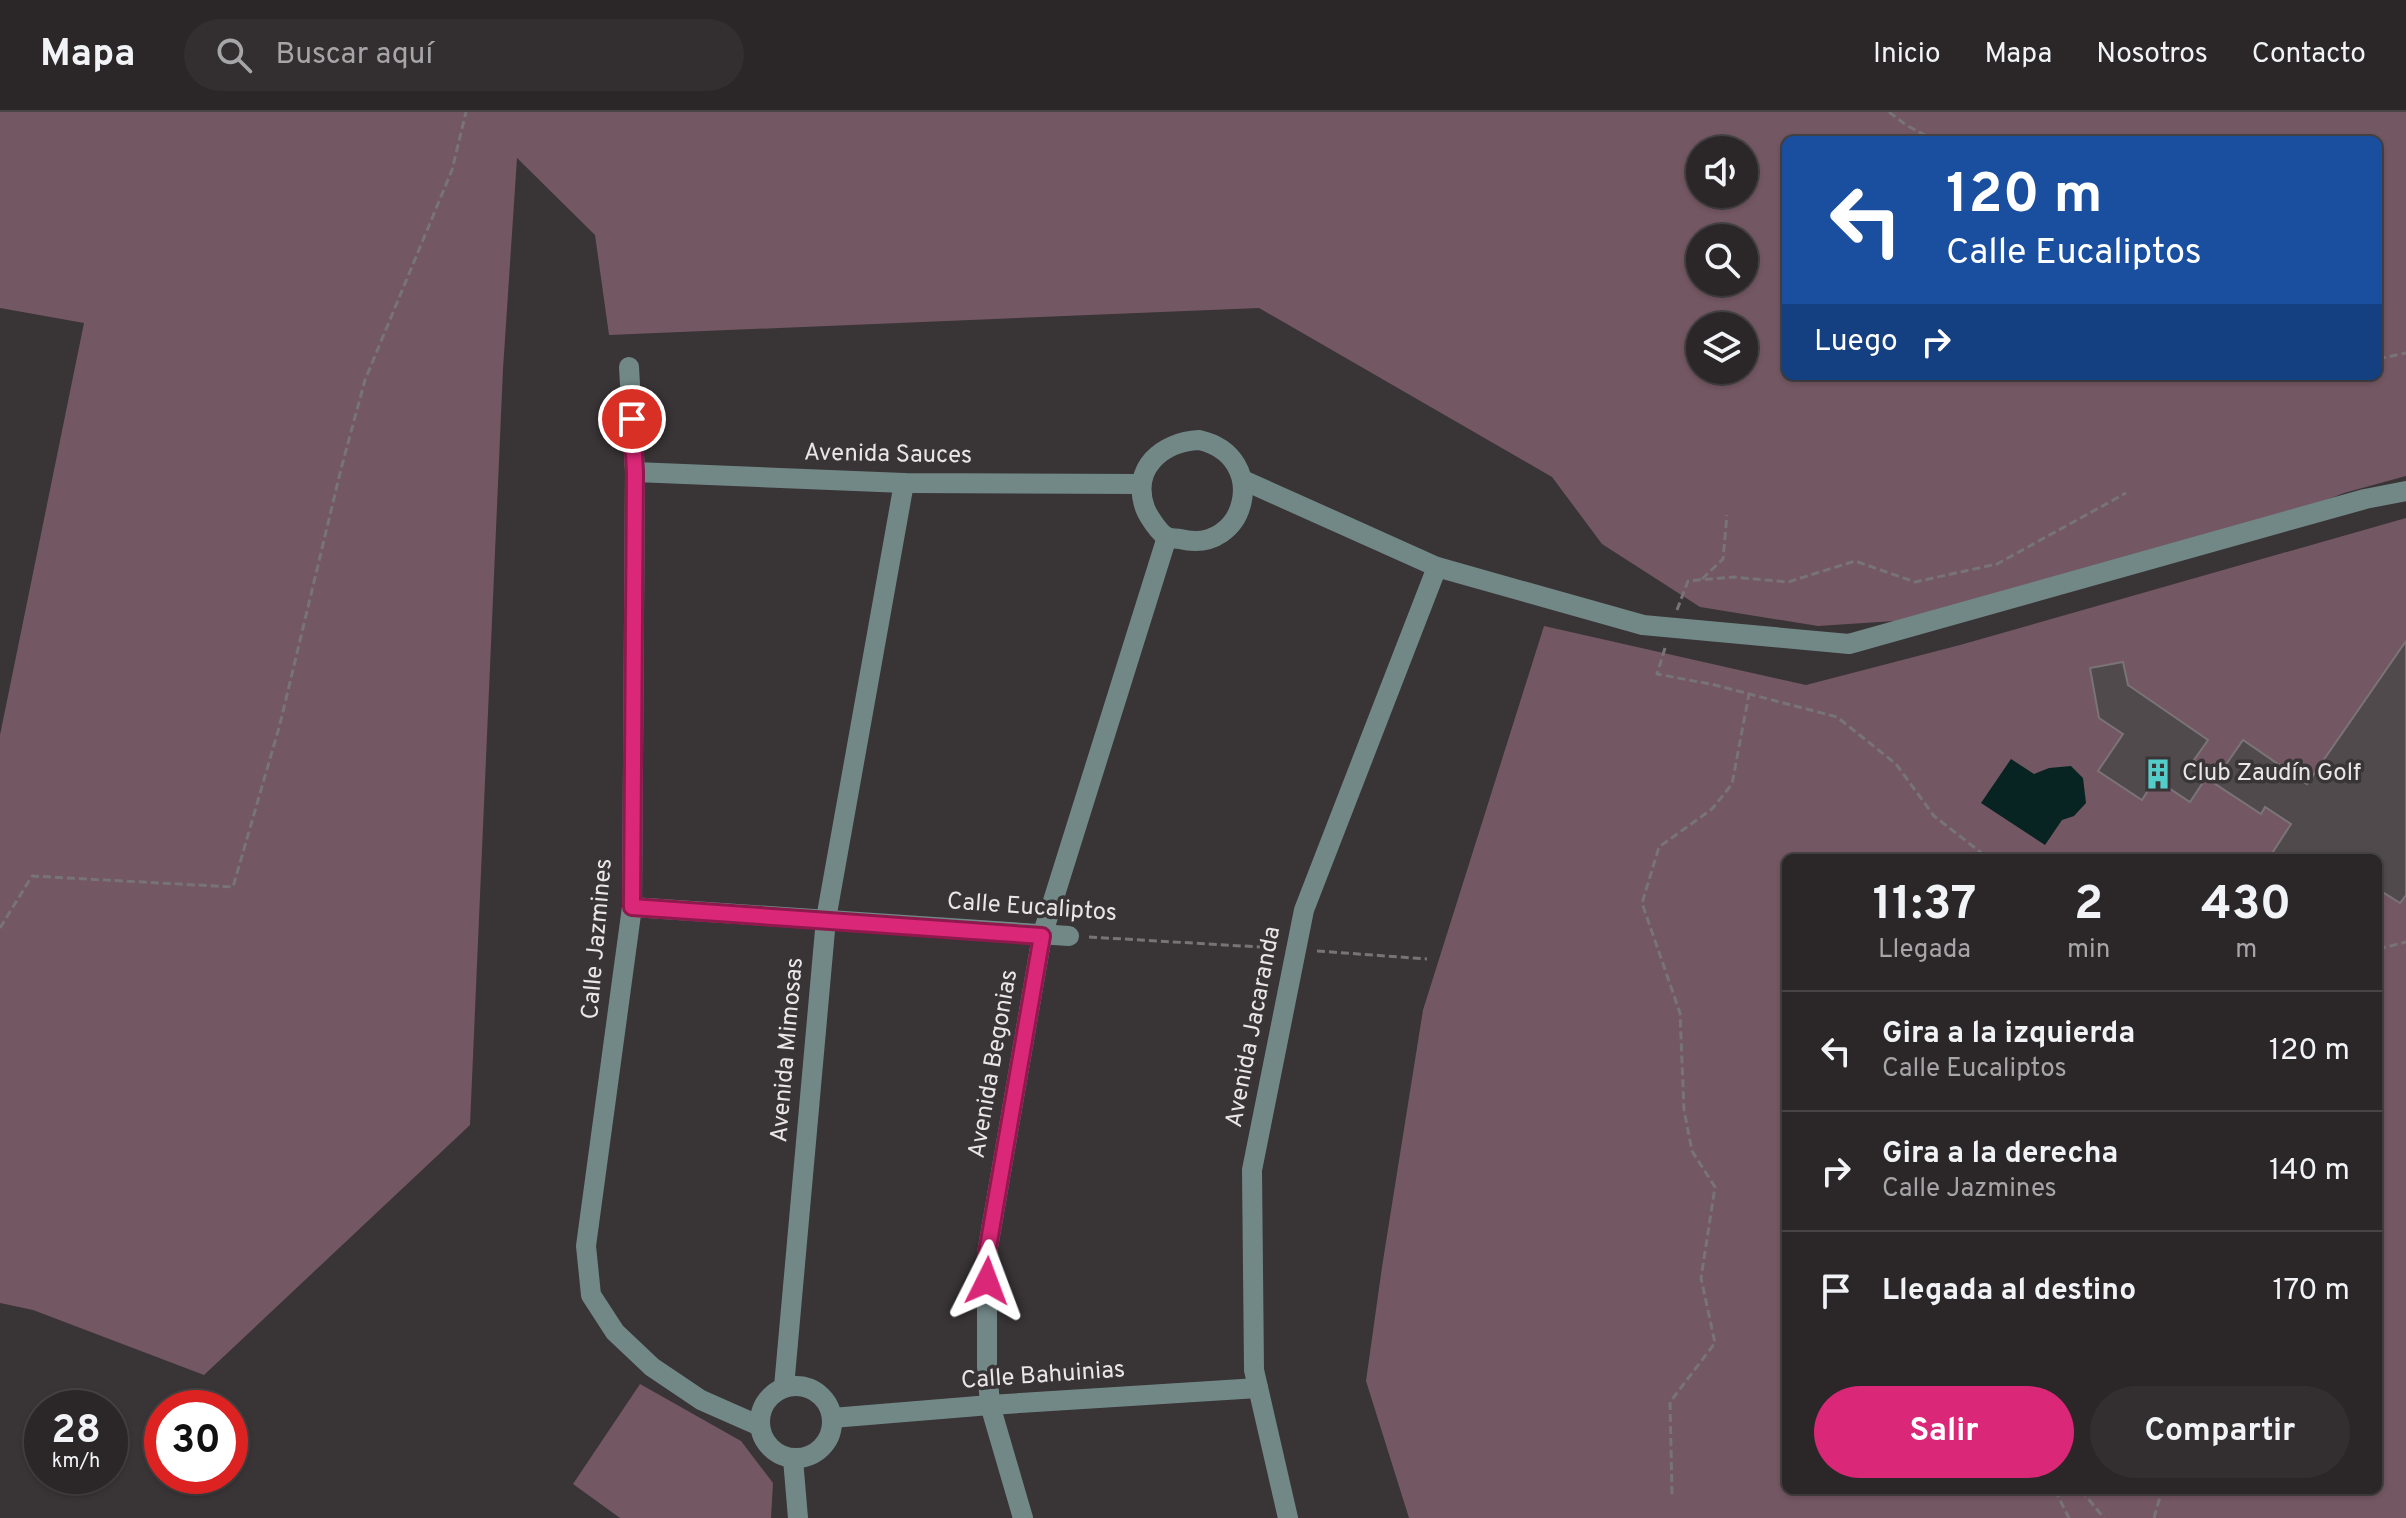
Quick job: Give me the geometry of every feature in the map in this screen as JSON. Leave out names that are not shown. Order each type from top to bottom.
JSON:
[{"type":"street","name":"Calle Jazmines","points":[[629,367],[635,472],[632,907],[586,1246],[591,1295],[615,1332],[652,1367],[701,1400],[760,1426]]},
{"type":"street","points":[[1199,440],[1225,451],[1237,464],[1243,480],[1244,495],[1239,512],[1229,526],[1215,537],[1189,541],[1167,537],[1146,512],[1141,484],[1152,460],[1165,448],[1182,441],[1199,440]]},
{"type":"street","name":"Avenida Sauces","points":[[635,472],[904,483],[1141,484]]},
{"type":"street","points":[[1243,480],[1437,567],[1643,625],[1849,644],[2365,499],[2406,491]]},
{"type":"street","name":"Avenida Mimosas","points":[[784,1387],[826,919],[904,483]]},
{"type":"street","name":"Avenida Begonias","points":[[1023,1518],[990,1405],[987,1253],[1042,936],[1167,537]]},
{"type":"street","name":"Avenida Jacaranda","points":[[1288,1518],[1254,1370],[1252,1170],[1304,910],[1437,567]]},
{"type":"street","name":"Calle Eucaliptos","points":[[632,907],[1069,936]]},
{"type":"street","points":[[801,1386],[813,1390],[824,1398],[832,1418],[830,1437],[823,1447],[806,1458],[782,1456],[763,1439],[760,1426],[765,1404],[784,1387],[801,1386]]},
{"type":"street","name":"Calle Bahuinias","points":[[832,1418],[1258,1388]]},
{"type":"street","points":[[793,1459],[798,1518]]},
{"type":"path","points":[[0,928],[32,876],[233,887],[280,724],[365,380],[452,170],[466,112]]},
{"type":"path","points":[[1889,112],[1927,136]]},
{"type":"path","points":[[2382,358],[2406,353]]},
{"type":"path","points":[[1702,579],[1723,559],[1727,515]]},
{"type":"path","points":[[1672,1494],[1670,1402],[1715,1343],[1701,1278],[1715,1187],[1692,1151],[1684,1110],[1680,1013],[1642,903],[1659,847],[1712,809],[1732,784],[1749,694]]},
{"type":"path","name":"Calle Eucaliptos","points":[[1069,936],[1427,959]]},
{"type":"path","points":[[2382,948],[2406,942]]},
{"type":"path","points":[[2057,1494],[2069,1518]]},
{"type":"path","points":[[2084,1494],[2104,1518]]},
{"type":"path","points":[[2154,1518],[2161,1494]]},
{"type":"shaded area","points":[[0,112],[2406,112],[2406,476],[2344,493],[2283,517],[1910,620],[1818,626],[1700,607],[1602,544],[1552,477],[1259,308],[609,335],[595,235],[517,158],[503,369],[470,1125],[204,1375],[33,1310],[0,1303],[0,735],[84,323],[0,308]]},
{"type":"shaded area","name":"Club Zaudín Golf","points":[[2406,518],[2406,1518],[1409,1518],[1366,1381],[1382,1267],[1423,1010],[1544,626],[1806,685],[1960,645]]},
{"type":"shaded area","points":[[640,1384],[741,1441],[773,1483],[771,1518],[620,1518],[573,1484]]},
{"type":"water","points":[[2011,759],[2034,774],[2049,768],[2071,766],[2083,778],[2086,803],[2074,816],[2062,820],[2045,845],[1981,803]]},
{"type":"building","name":"Club Zaudín Golf","points":[[2406,641],[2406,895],[2400,903],[2384,893],[2382,896],[2382,854],[2272,854],[2291,824],[2265,807],[2261,814],[2206,778],[2190,802],[2155,779],[2142,800],[2098,771],[2123,734],[2099,718],[2090,668],[2123,662],[2128,685],[2208,740],[2194,760],[2218,776],[2243,740],[2307,784]]},
{"type":"place","name":"Club Zaudín Golf","points":[[2158,774]]},
{"type":"route","points":[[632,419],[635,472],[632,907],[1042,936],[987,1253],[987,1281]]}]
